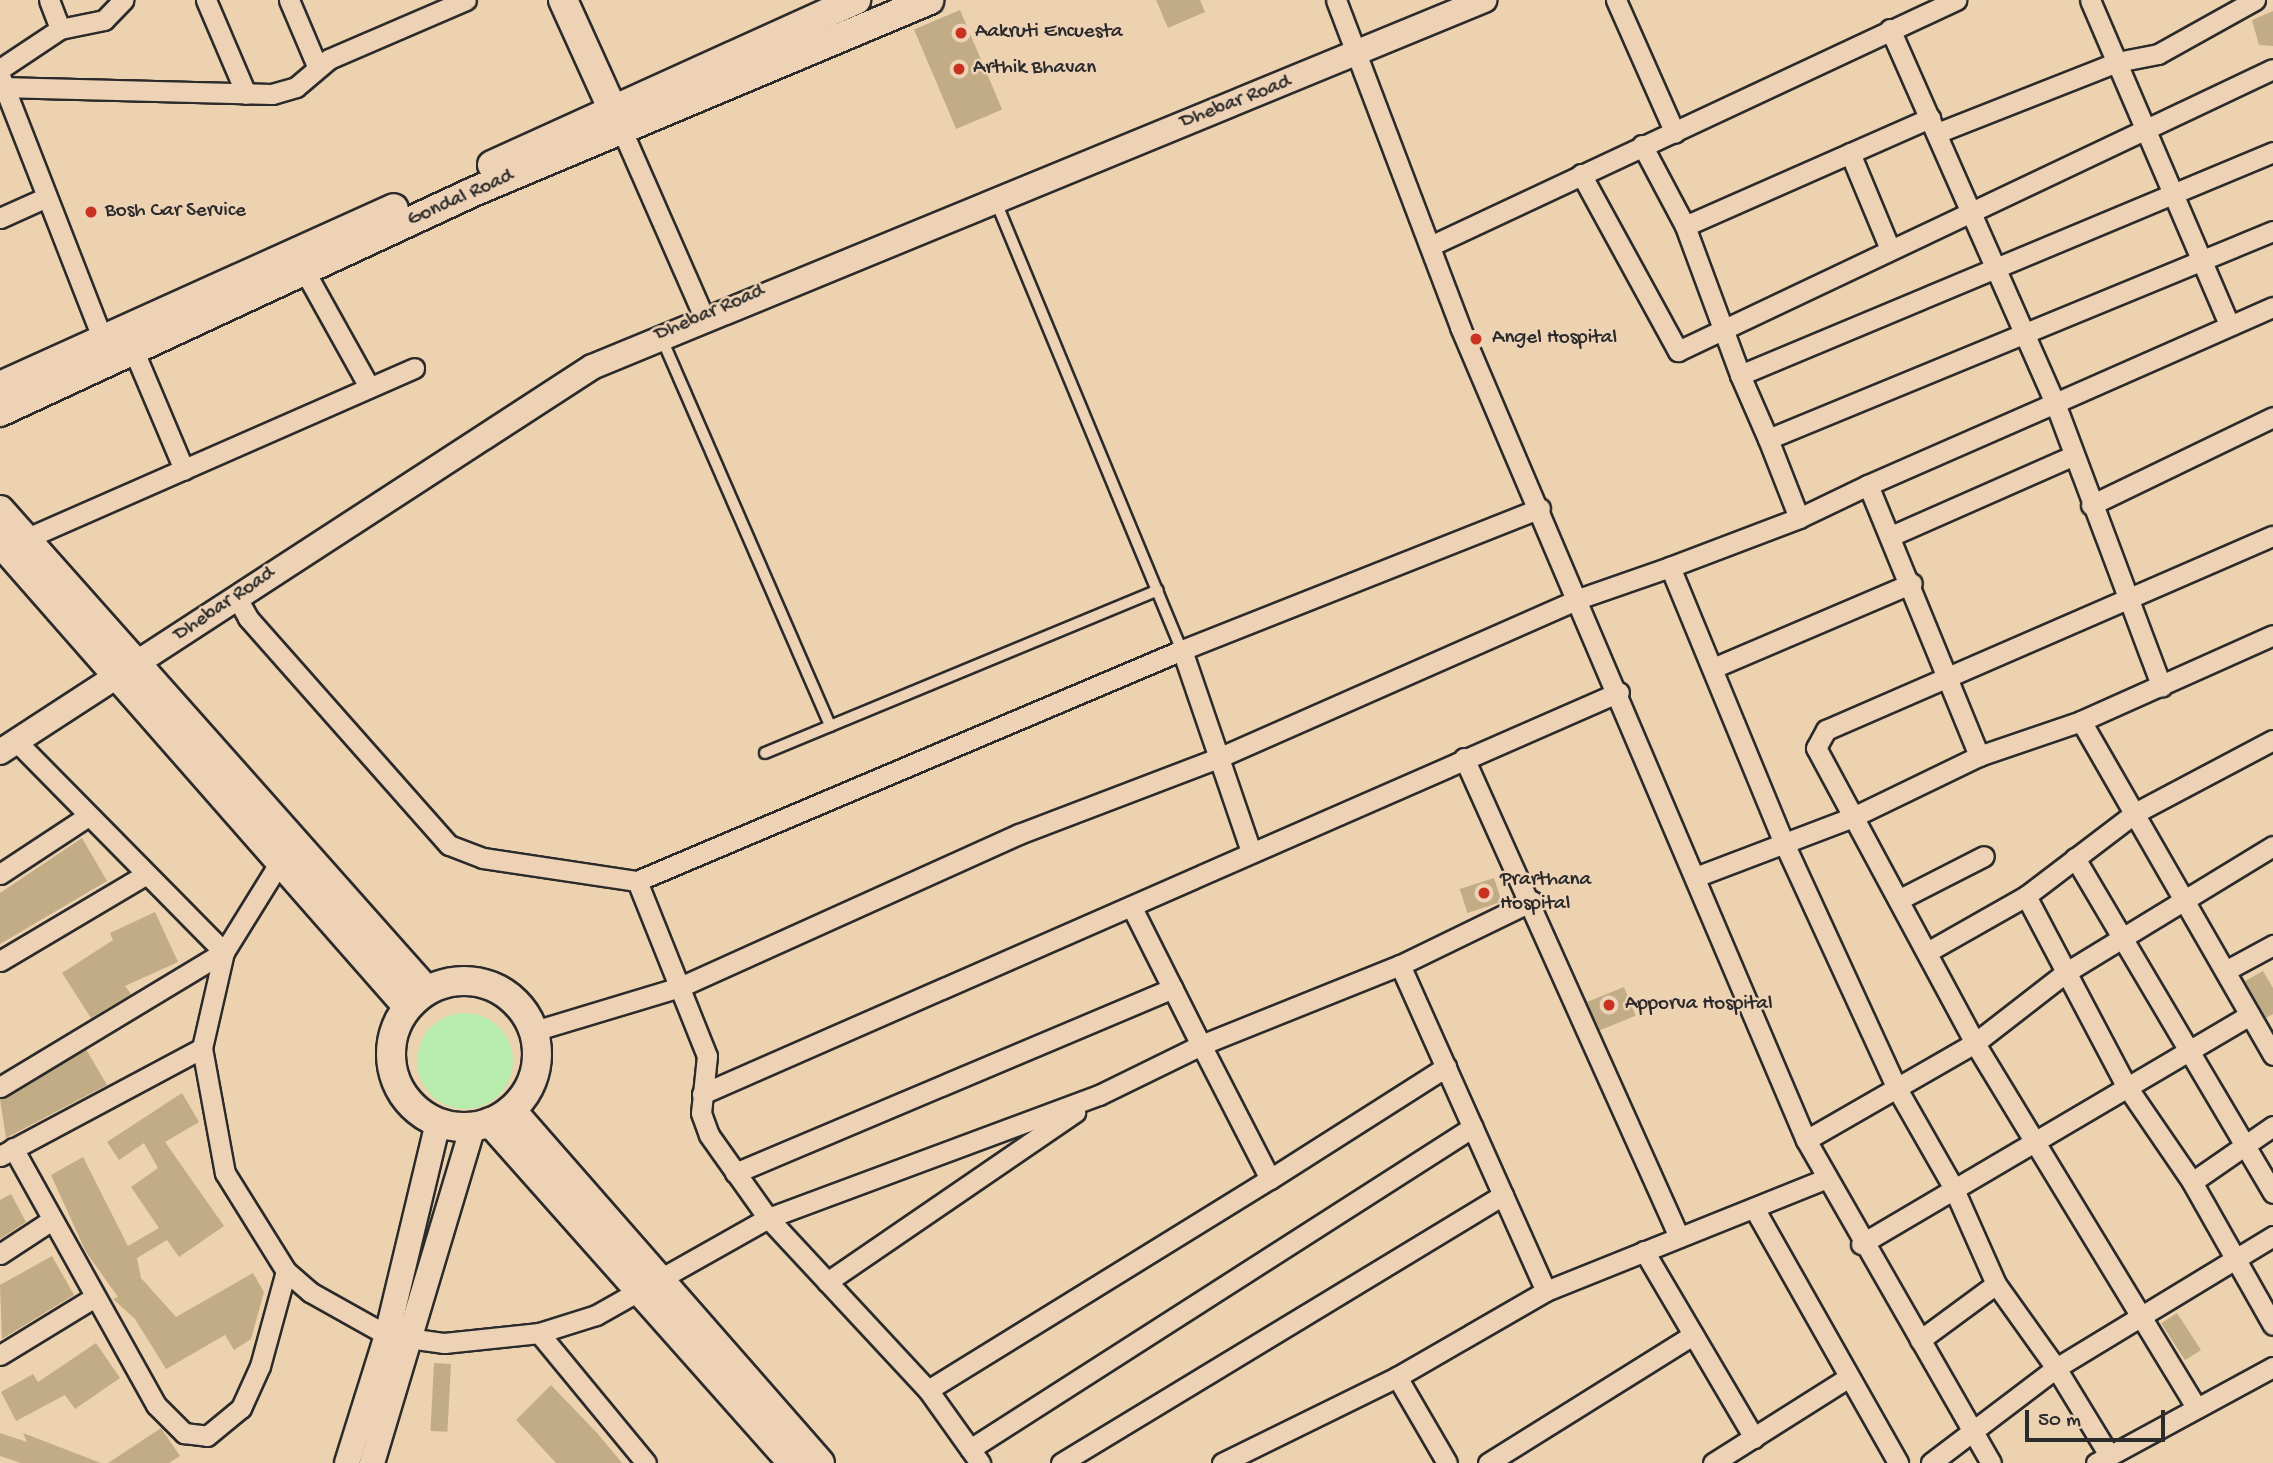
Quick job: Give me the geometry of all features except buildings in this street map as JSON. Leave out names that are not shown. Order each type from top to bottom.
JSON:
[{"type":"main road","points":[[563,0],[618,120]]},
{"type":"main road","name":"Gondal Road","points":[[0,386],[116,349],[304,270],[827,18],[856,0]]},
{"type":"main road","name":"Gondal Road","points":[[827,18],[929,0]]},
{"type":"main road","name":"Gondal Road","points":[[0,412],[116,349],[618,120]]},
{"type":"main road","points":[[0,510],[13,541],[125,672],[416,998]]},
{"type":"main road","points":[[125,672],[278,865],[416,998]]},
{"type":"main road","points":[[446,982],[489,985],[516,1003],[534,1031],[534,1074],[491,1120],[438,1122],[410,1102],[393,1072],[393,1037],[416,998],[446,982]]},
{"type":"main road","points":[[491,1120],[649,1288],[820,1463]]},
{"type":"main road","points":[[649,1288],[793,1463]]},
{"type":"street","points":[[49,0],[60,29]]},
{"type":"street","points":[[1,80],[60,29],[104,20],[123,0]]},
{"type":"street","points":[[206,0],[246,94]]},
{"type":"street","points":[[289,0],[317,66]]},
{"type":"street","points":[[1,80],[246,94],[288,91],[317,66],[466,0]]},
{"type":"street","points":[[1336,0],[1430,246],[1578,600],[1698,876],[1806,1140],[1861,1244],[1991,1463]]},
{"type":"street","name":"Dhebar Road","points":[[8,747],[236,596],[592,367],[661,335],[994,198],[1357,57],[1484,0]]},
{"type":"street","points":[[1616,0],[1675,133]]},
{"type":"street","points":[[1430,246],[1956,0]]},
{"type":"street","points":[[2090,0],[2229,325]]},
{"type":"street","points":[[1685,226],[1850,153],[2117,62],[2158,54],[2255,0]]},
{"type":"street","points":[[1891,29],[2029,335],[2072,456],[2130,597],[2162,687]]},
{"type":"street","points":[[1581,174],[1678,351],[1721,326],[1890,249],[1970,209],[2146,133],[2273,69]]},
{"type":"street","points":[[1,80],[47,197],[116,349],[184,470]]},
{"type":"street","points":[[618,120],[704,317]]},
{"type":"street","points":[[1642,145],[1685,226],[1740,375],[1799,518]]},
{"type":"street","points":[[1740,375],[1998,267],[2175,198],[2273,152]]},
{"type":"street","points":[[1850,153],[1890,249]]},
{"type":"street","points":[[0,218],[47,197]]},
{"type":"street","points":[[1768,439],[2029,335],[2273,231]]},
{"type":"street","points":[[304,270],[369,387]]},
{"type":"street","points":[[534,1031],[680,986],[1019,834],[1218,758],[1578,600],[1799,518],[2273,307]]},
{"type":"street","points":[[13,541],[184,470],[414,368]]},
{"type":"street","points":[[2091,505],[2272,420]]},
{"type":"street","points":[[1893,535],[2072,456]]},
{"type":"street","points":[[1868,485],[1893,535],[1979,756]]},
{"type":"street","points":[[236,596],[248,618],[449,845],[484,858],[637,881],[1182,650],[1540,509]]},
{"type":"street","points":[[2196,1407],[1975,1043],[1900,899],[1816,748],[1817,738],[2130,597],[2273,536]]},
{"type":"street","points":[[1670,567],[1784,843],[1896,1087],[1953,1187],[1996,1284],[2056,1368],[2102,1459],[2273,1367]]},
{"type":"street","points":[[1713,668],[1912,583]]},
{"type":"street","points":[[1698,876],[1853,817],[1979,756],[2081,721],[2273,635]]},
{"type":"street","points":[[1182,650],[1250,849]]},
{"type":"street","points":[[702,1094],[1133,910],[1250,849],[1619,692]]},
{"type":"street","points":[[2081,721],[2273,1055]]},
{"type":"street","points":[[1928,951],[2026,896],[2135,813],[2273,740]]},
{"type":"street","points":[[8,747],[88,816],[224,952]]},
{"type":"street","points":[[1464,758],[1532,901],[1679,1237]]},
{"type":"street","points":[[0,874],[88,816]]},
{"type":"street","points":[[1806,1140],[1975,1043],[2065,973],[2124,938],[2182,898],[2273,846]]},
{"type":"street","points":[[1900,899],[1984,856]]},
{"type":"street","points":[[2075,859],[2193,1052],[2242,1145],[2273,1193]]},
{"type":"street","points":[[278,865],[224,952],[202,1048],[225,1173],[286,1271],[387,1335],[413,1340],[474,1344],[539,1333],[649,1288],[768,1218],[1099,1095],[1200,1045],[1400,965],[1532,901]]},
{"type":"street","points":[[0,961],[145,875]]},
{"type":"street","points":[[637,881],[706,1056],[702,1094],[709,1135],[768,1218],[928,1390],[975,1456],[1472,1127]]},
{"type":"street","points":[[2026,896],[2125,1084],[2192,1182],[2232,1260],[2273,1325]]},
{"type":"street","points":[[1133,910],[1270,1179]]},
{"type":"street","points":[[2225,971],[2273,945]]},
{"type":"street","points":[[0,1087],[224,952]]},
{"type":"street","points":[[1400,965],[1546,1291]]},
{"type":"street","points":[[735,1173],[1173,988]]},
{"type":"street","points":[[1861,1244],[2125,1084],[2193,1052],[2250,1015]]},
{"type":"street","points":[[202,1048],[7,1152],[52,1220],[93,1298],[156,1405],[184,1433],[207,1436],[241,1408],[260,1366],[286,1271]]},
{"type":"street","points":[[928,1390],[1446,1067]]},
{"type":"street","points":[[827,1282],[1099,1095]]},
{"type":"street","points":[[372,1463],[491,1120]]},
{"type":"street","points":[[347,1463],[387,1335],[438,1122]]},
{"type":"street","points":[[2192,1182],[2273,1126]]},
{"type":"street","points":[[1222,1463],[1396,1377],[1546,1291],[1827,1178]]},
{"type":"street","points":[[1061,1463],[1503,1195]]},
{"type":"street","points":[[1754,1208],[1898,1463]]},
{"type":"street","points":[[0,1254],[52,1220]]},
{"type":"street","points":[[1931,1463],[2056,1368],[2139,1313],[2273,1236]]},
{"type":"street","points":[[1644,1251],[1754,1438]]},
{"type":"street","points":[[1920,1340],[1996,1284]]},
{"type":"street","points":[[0,1354],[93,1298]]},
{"type":"street","points":[[539,1333],[646,1463]]},
{"type":"street","points":[[1488,1463],[1692,1335]]},
{"type":"street","points":[[1396,1377],[1447,1463]]},
{"type":"street","points":[[1713,1463],[1849,1377]]},
{"type":"lane","points":[[994,198],[1182,650]]},
{"type":"lane","points":[[661,335],[831,726]]},
{"type":"lane","points":[[765,753],[1158,590]]},
{"type":"green space","points":[[465,1013],[483,1017],[499,1027],[509,1043],[513,1061],[509,1079],[499,1095],[483,1105],[465,1109],[447,1105],[431,1095],[421,1079],[417,1061],[421,1043],[431,1027],[447,1017]]},
{"type":"place","name":"Aakruti Encuesta","points":[[961,33]]},
{"type":"place","name":"Arthik Bhavan","points":[[959,69]]},
{"type":"place","name":"Bosh Car Service","points":[[91,212]]},
{"type":"place","name":"Angel Hospital","points":[[1476,339]]},
{"type":"place","name":"Prarthana Hospital","points":[[1484,893]]},
{"type":"place","name":"Apporva Hospital","points":[[1609,1005]]}]
